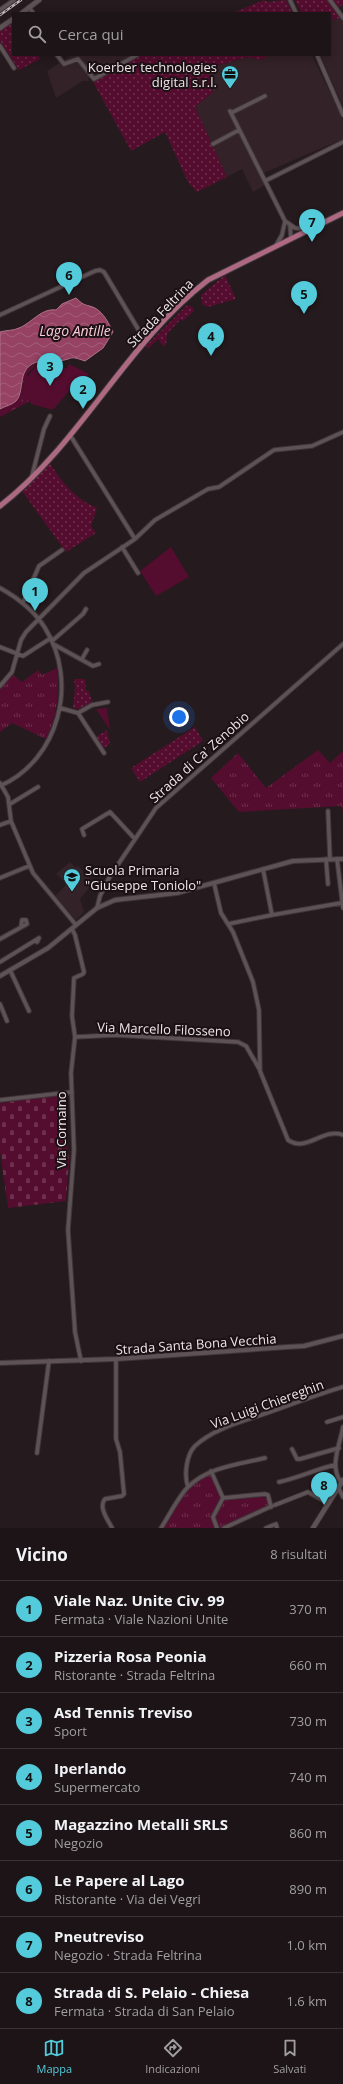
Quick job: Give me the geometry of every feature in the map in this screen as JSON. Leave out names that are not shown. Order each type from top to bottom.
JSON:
[{"type":"main road","points":[[23,12],[39,0]]},
{"type":"main road","points":[[0,28],[12,20]]},
{"type":"main road","name":"Strada Feltrina","points":[[0,506],[32,478],[149,337],[190,294],[208,280],[343,213]]},
{"type":"main road","points":[[314,1528],[342,1481]]},
{"type":"street","points":[[0,10],[14,0]]},
{"type":"street","points":[[290,0],[296,12]]},
{"type":"street","points":[[330,0],[343,18]]},
{"type":"street","points":[[29,7],[32,12]]},
{"type":"street","points":[[0,46],[14,68]]},
{"type":"street","points":[[58,56],[64,64],[78,59],[94,79],[135,56]]},
{"type":"street","points":[[317,56],[343,115]]},
{"type":"street","points":[[265,96],[231,112],[285,221],[290,226],[300,229],[311,229]]},
{"type":"street","points":[[213,144],[240,130]]},
{"type":"street","points":[[265,181],[343,142]]},
{"type":"street","points":[[274,247],[284,229],[285,221]]},
{"type":"street","points":[[290,226],[292,239]]},
{"type":"street","points":[[284,229],[292,239]]},
{"type":"street","points":[[0,315],[100,270],[104,272],[141,334],[149,337]]},
{"type":"street","points":[[32,478],[44,429],[50,416]]},
{"type":"street","points":[[0,686],[12,672],[24,636],[39,619],[73,587],[84,573],[135,539],[155,520],[208,489],[219,487],[274,450],[312,446],[343,432]]},
{"type":"street","points":[[69,434],[135,539]]},
{"type":"street","points":[[122,547],[138,573]]},
{"type":"street","points":[[23,603],[39,566],[62,550]]},
{"type":"street","points":[[0,588],[23,603],[39,619],[52,641],[61,674],[60,708],[54,729],[41,754],[24,772],[0,785],[8,797],[11,821],[29,866],[37,879],[76,925]]},
{"type":"street","points":[[0,647],[17,655],[24,655],[52,641],[86,609]]},
{"type":"street","points":[[52,641],[93,666],[99,664]]},
{"type":"street","name":"Strada di Ca' Zenobio","points":[[96,908],[109,878],[156,808],[343,644]]},
{"type":"street","points":[[82,659],[87,650]]},
{"type":"street","points":[[78,713],[92,705],[108,702]]},
{"type":"street","points":[[60,708],[78,713],[104,753]]},
{"type":"street","points":[[10,804],[38,787]]},
{"type":"street","points":[[84,835],[82,829],[110,812],[135,839]]},
{"type":"street","points":[[328,812],[328,884]]},
{"type":"street","points":[[0,825],[11,821]]},
{"type":"street","points":[[337,859],[341,903],[343,908]]},
{"type":"street","points":[[0,976],[48,948],[96,908],[123,898],[177,893],[293,861],[343,859]]},
{"type":"street","points":[[0,878],[29,866]]},
{"type":"street","points":[[263,869],[272,915]]},
{"type":"street","points":[[214,883],[221,913],[233,932],[253,982],[258,1010],[260,1071]]},
{"type":"street","points":[[228,924],[341,903]]},
{"type":"street","points":[[0,939],[21,927]]},
{"type":"street","name":"Via Cornaino","points":[[72,929],[75,935],[84,972],[83,974],[74,978],[72,1016],[75,1037],[71,1073],[74,1150],[68,1230],[75,1332],[82,1361]]},
{"type":"street","points":[[0,962],[34,941]]},
{"type":"street","points":[[10,970],[30,1010]]},
{"type":"street","points":[[0,1004],[7,1021]]},
{"type":"street","name":"Via Marcello Filosseno","points":[[75,1037],[116,1035],[238,1042],[246,1046],[260,1071],[290,1141],[302,1144],[332,1134],[343,1134]]},
{"type":"street","points":[[0,1100],[72,1092]]},
{"type":"street","name":"Strada Santa Bona Vecchia","points":[[0,1363],[82,1361],[298,1346],[343,1336]]},
{"type":"street","points":[[112,1528],[102,1505],[105,1499],[123,1495],[120,1452],[116,1439],[116,1359]]},
{"type":"street","points":[[38,1453],[49,1362]]},
{"type":"street","name":"Via Luigi Chiereghin","points":[[188,1487],[186,1482],[189,1456],[194,1447],[209,1436],[230,1426],[343,1387]]},
{"type":"street","points":[[327,1422],[343,1417]]},
{"type":"street","points":[[342,1481],[338,1477],[335,1466],[343,1428]]},
{"type":"street","points":[[292,1449],[296,1459],[300,1459],[338,1448]]},
{"type":"street","points":[[161,1528],[188,1487],[211,1471],[266,1458]]},
{"type":"street","points":[[279,1482],[301,1477],[322,1468],[335,1466]]},
{"type":"street","points":[[211,1471],[222,1498],[213,1517],[217,1528]]},
{"type":"street","points":[[338,1487],[343,1497]]},
{"type":"street","points":[[224,1528],[308,1492],[328,1503]]},
{"type":"street","points":[[222,1498],[265,1494],[268,1495],[273,1506]]},
{"type":"street","points":[[266,1528],[277,1526]]},
{"type":"shaded area","points":[[343,17],[343,106],[320,56],[331,56],[331,21]]},
{"type":"shaded area","points":[[70,56],[138,56],[102,75],[88,79],[89,81],[83,81],[56,98],[47,71]]},
{"type":"shaded area","points":[[269,56],[312,56],[343,120],[343,139],[260,175],[265,185],[253,192],[242,169],[227,177],[195,107],[213,92],[208,71],[219,65],[249,57],[260,60]]},
{"type":"shaded area","name":"Scuola Primaria \"Giuseppe Toniolo\"","points":[[70,862],[75,867],[78,866],[94,882],[80,899],[84,912],[76,920],[55,896],[66,883],[56,874]]},
{"type":"green space","points":[[264,0],[267,2],[286,0],[292,12],[235,12]]},
{"type":"green space","points":[[295,0],[343,0],[343,5],[338,8],[343,17],[331,21],[331,12],[301,12]]},
{"type":"green space","points":[[12,23],[12,56],[38,56],[40,59],[19,70],[0,41],[0,31]]},
{"type":"green space","points":[[138,56],[269,56],[260,60],[248,57],[219,65],[208,71],[213,92],[195,107],[227,177],[197,192],[188,182],[165,132],[131,151],[91,78],[102,75]]},
{"type":"green space","points":[[225,275],[236,299],[208,307],[202,304],[201,295]]},
{"type":"green space","points":[[187,305],[193,307],[194,311],[183,321],[181,319],[167,334],[166,345],[163,346],[158,339],[148,349],[146,346]]},
{"type":"green space","points":[[40,361],[27,374],[30,401],[0,417],[0,410],[19,397],[24,374],[27,370]]},
{"type":"green space","points":[[40,361],[52,366],[67,368],[69,364],[89,374],[70,390],[53,410],[31,404],[30,401],[23,400],[24,381]]},
{"type":"green space","points":[[49,462],[59,477],[75,495],[97,508],[91,526],[96,533],[66,552],[22,491]]},
{"type":"green space","points":[[171,547],[189,577],[156,596],[140,571]]},
{"type":"green space","points":[[57,668],[57,704],[53,722],[46,739],[12,723],[0,732],[0,689],[13,675],[22,682],[38,670],[42,675]]},
{"type":"green space","points":[[74,679],[85,679],[86,691],[89,691],[92,702],[79,709],[73,708],[75,688]]},
{"type":"green space","points":[[107,708],[110,730],[96,709]]},
{"type":"green space","points":[[195,727],[203,741],[140,782],[131,768]]},
{"type":"green space","points":[[107,730],[110,744],[104,748],[96,737]]},
{"type":"green space","points":[[318,750],[330,763],[343,751],[343,810],[341,806],[239,812],[211,778],[238,753],[266,788]]},
{"type":"green space","points":[[56,1095],[62,1098],[69,1161],[66,1201],[8,1208],[0,1151],[0,1103]]},
{"type":"green space","points":[[211,1471],[223,1498],[268,1495],[271,1507],[224,1528],[161,1528],[186,1489]]},
{"type":"water","name":"Lago Antille","points":[[76,298],[84,304],[98,310],[110,326],[113,332],[103,348],[85,361],[71,358],[57,361],[40,361],[32,364],[24,373],[19,396],[16,401],[13,404],[0,409],[0,332],[14,330],[24,326],[41,313],[56,310],[62,304]]},
{"type":"railway","points":[[0,15],[21,0]]},
{"type":"place","name":"Koerber technologies digital s.r.l.","points":[[230,89]]},
{"type":"place","name":"Pneutreviso","points":[[312,242]]},
{"type":"place","name":"Le Papere al Lago","points":[[69,295]]},
{"type":"place","name":"Magazzino Metalli SRLS","points":[[304,314]]},
{"type":"place","name":"Iperlando","points":[[211,356]]},
{"type":"place","name":"Asd Tennis Treviso","points":[[50,386]]},
{"type":"place","name":"Pizzeria Rosa Peonia","points":[[83,409]]},
{"type":"place","name":"Viale Naz. Unite Civ. 99","points":[[35,611]]},
{"type":"place","name":"Scuola Primaria \"Giuseppe Toniolo\"","points":[[72,892]]},
{"type":"place","name":"Strada di S. Pelaio - Chiesa","points":[[324,1505]]}]
